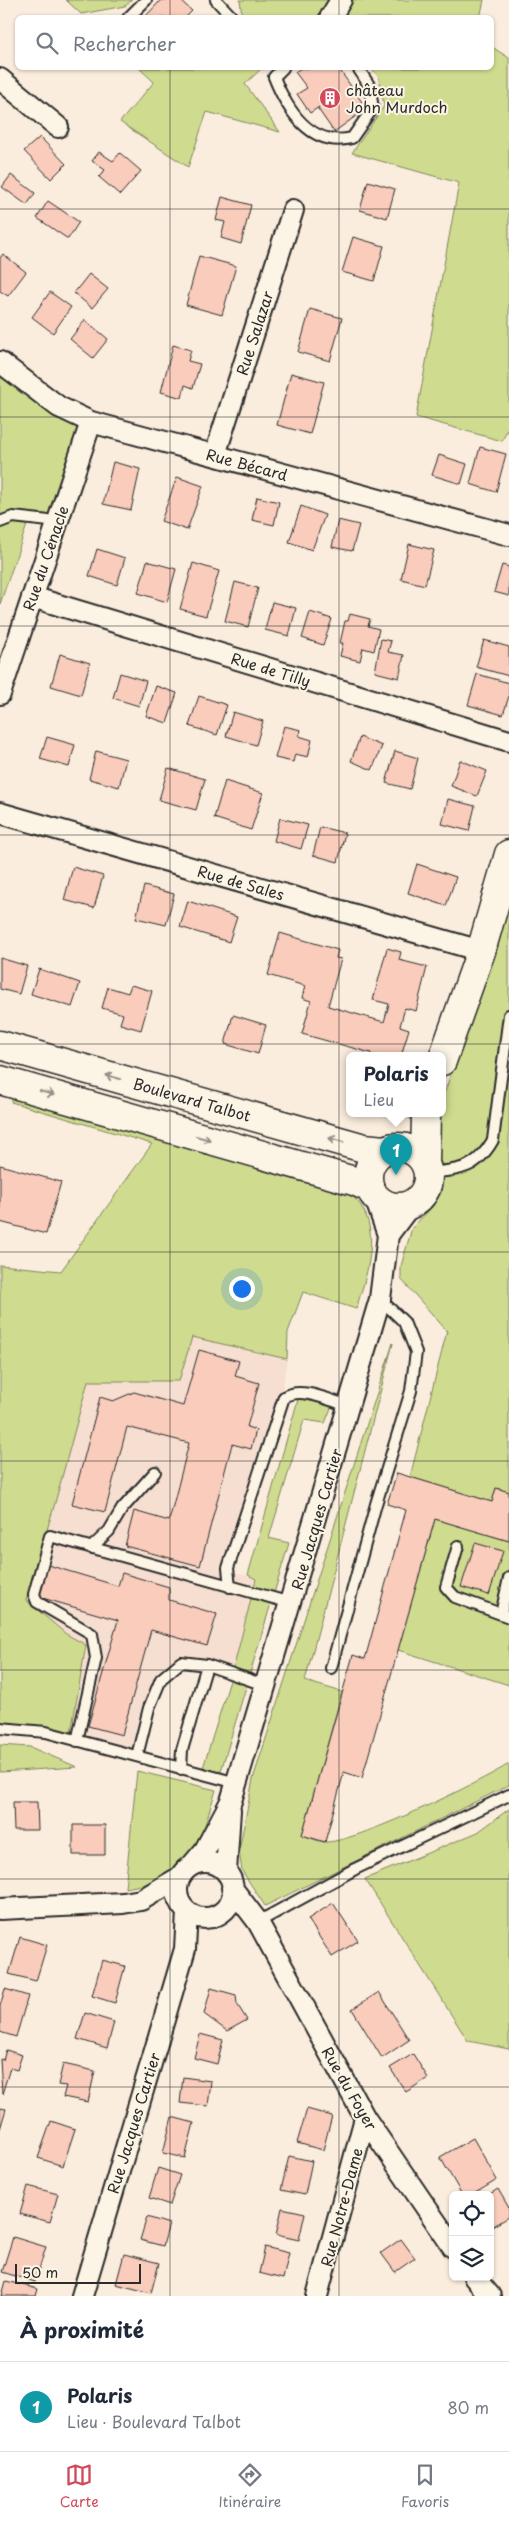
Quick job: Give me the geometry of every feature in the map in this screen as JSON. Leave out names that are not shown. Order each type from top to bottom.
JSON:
[{"type":"main road","points":[[445,1052],[481,951],[509,854]]},
{"type":"main road","name":"Boulevard Talbot","points":[[0,1045],[364,1148],[389,1148]]},
{"type":"main road","points":[[0,1080],[354,1181],[390,1206],[398,1207],[412,1203],[422,1195],[426,1187],[426,1117]]},
{"type":"main road","points":[[372,1192],[369,1168],[377,1155],[389,1148],[417,1117]]},
{"type":"main road","points":[[389,1148],[413,1151],[426,1168]]},
{"type":"street","points":[[332,15],[341,0]]},
{"type":"street","points":[[0,79],[58,127]]},
{"type":"street","name":"Rue Salazar","points":[[215,455],[293,210]]},
{"type":"street","name":"Rue Bécard","points":[[0,362],[59,406],[91,422],[509,535]]},
{"type":"street","name":"Rue du Cénacle","points":[[1,687],[91,422]]},
{"type":"street","name":"Rue de Tilly","points":[[32,597],[509,741]]},
{"type":"street","name":"Rue de Sales","points":[[0,813],[481,951]]},
{"type":"street","name":"Rue Jacques Cartier","points":[[186,1871],[205,1850],[234,1792],[267,1686],[380,1299],[388,1235],[372,1192]]},
{"type":"street","name":"Rue Jacques Cartier","points":[[388,1235],[412,1203]]},
{"type":"street","name":"Rue Jacques Cartier","points":[[229,1880],[234,1792]]},
{"type":"street","points":[[0,1909],[124,1904],[141,1900],[186,1871],[211,1862],[229,1880],[231,1897],[218,1914]]},
{"type":"street","points":[[185,1909],[178,1896],[186,1871]]},
{"type":"street","name":"Rue du Foyer","points":[[229,1880],[258,1922],[365,2118],[449,2241]]},
{"type":"street","points":[[141,1900],[185,1909],[196,1916],[218,1914],[258,1922]]},
{"type":"street","name":"Rue Jacques Cartier","points":[[82,2296],[185,1949],[185,1909]]},
{"type":"street","name":"Rue Jacques Cartier","points":[[185,1949],[218,1914]]},
{"type":"street","name":"Rue Notre-Dame","points":[[317,2296],[365,2118]]},
{"type":"street","points":[[477,2281],[490,2296]]},
{"type":"lane","points":[[131,15],[146,0]]},
{"type":"lane","points":[[216,0],[230,15]]},
{"type":"lane","points":[[281,70],[274,77],[282,96],[300,124],[317,135],[340,141],[352,138],[373,108],[369,85],[359,70]]},
{"type":"lane","points":[[0,522],[13,517],[58,522]]},
{"type":"lane","points":[[426,1168],[459,1170],[484,1157],[493,1140],[509,1014]]},
{"type":"lane","points":[[331,1668],[376,1504],[411,1391],[415,1362],[416,1352],[404,1322],[380,1299]]},
{"type":"lane","points":[[230,1587],[228,1568],[284,1397],[291,1393],[302,1393],[349,1406]]},
{"type":"lane","points":[[91,1548],[109,1531],[122,1509],[155,1472]]},
{"type":"lane","points":[[78,1740],[96,1658],[92,1634],[37,1602],[34,1594],[50,1536],[291,1603]]},
{"type":"lane","points":[[458,1546],[446,1587],[455,1597],[505,1615],[509,1578]]},
{"type":"lane","points":[[137,1756],[149,1708],[161,1679],[180,1662],[207,1665],[267,1686]]},
{"type":"lane","points":[[181,1769],[182,1750],[207,1665]]},
{"type":"lane","points":[[0,1728],[46,1732],[137,1756],[181,1769],[234,1792]]},
{"type":"lane","points":[[258,1922],[355,1869],[509,1795]]},
{"type":"shaded area","points":[[191,1337],[287,1359],[281,1400],[231,1571],[256,1579],[232,1674],[180,1662],[161,1679],[137,1756],[77,1741],[71,1733],[86,1645],[66,1634],[26,1600],[55,1503],[88,1380],[179,1381]]},
{"type":"green space","points":[[66,0],[132,0],[125,6],[81,14]]},
{"type":"green space","points":[[240,0],[484,0],[481,15],[242,15]]},
{"type":"green space","points":[[494,48],[509,58],[509,426],[502,441],[416,417],[459,183],[352,153],[384,106],[379,77],[373,70],[494,70]]},
{"type":"green space","points":[[141,70],[260,70],[245,84],[280,132],[207,112],[188,167],[120,122],[154,82]]},
{"type":"green space","points":[[0,360],[91,422],[58,522],[29,519],[0,604]]},
{"type":"green space","points":[[509,902],[509,1492],[496,1488],[492,1502],[410,1477],[447,1331],[401,1279],[401,1266],[412,1228],[433,1206],[441,1193],[442,1179],[435,1149],[438,1117],[446,1117],[446,1088]]},
{"type":"green space","points":[[17,1091],[344,1187],[360,1204],[370,1229],[370,1256],[356,1309],[303,1292],[288,1332],[287,1359],[192,1337],[179,1381],[88,1381],[26,1600],[66,1634],[86,1645],[71,1733],[0,1728],[0,1265],[61,1271],[152,1144],[11,1102]]},
{"type":"green space","points":[[393,1343],[305,1681],[342,1692],[302,1835],[324,1842],[339,1840],[361,1833],[446,1797],[509,1764],[509,1785],[265,1906],[242,1871],[239,1851],[253,1779]]},
{"type":"green space","points":[[299,1396],[333,1403],[325,1423],[304,1420],[269,1538],[289,1543],[220,1774],[202,1771],[232,1674],[256,1579],[248,1575]]},
{"type":"green space","points":[[435,1519],[509,1541],[509,1685],[398,1650]]},
{"type":"green space","points":[[0,1745],[30,1747],[77,1767],[0,1772]]},
{"type":"green space","points":[[137,1771],[216,1790],[204,1828],[193,1848],[168,1873],[153,1883],[125,1888]]},
{"type":"green space","points":[[509,1809],[509,2049],[468,2041],[365,1879],[478,1832]]},
{"type":"building","points":[[161,0],[180,0],[192,11],[188,15],[147,15]]},
{"type":"building","name":"château John Murdoch","points":[[298,70],[340,70],[362,102],[358,104],[363,111],[334,132],[318,109],[319,107],[310,113],[297,94],[307,88],[295,72]]},
{"type":"building","points":[[40,137],[66,164],[51,179],[24,151]]},
{"type":"building","points":[[99,152],[113,161],[120,153],[141,171],[120,195],[99,177],[105,170],[92,161]]},
{"type":"building","points":[[11,175],[35,193],[27,205],[2,187]]},
{"type":"building","points":[[368,181],[395,189],[387,218],[360,210]]},
{"type":"building","points":[[222,197],[251,205],[241,244],[221,238],[225,222],[216,220]]},
{"type":"building","points":[[48,201],[79,222],[68,239],[37,218]]},
{"type":"building","points":[[353,237],[384,246],[374,281],[342,272]]},
{"type":"building","points":[[3,254],[26,272],[8,296],[0,291],[0,258]]},
{"type":"building","points":[[199,256],[236,266],[222,315],[186,305]]},
{"type":"building","points":[[89,274],[108,289],[92,308],[74,293]]},
{"type":"building","points":[[50,292],[71,307],[53,333],[32,317]]},
{"type":"building","points":[[310,309],[342,318],[330,361],[298,352]]},
{"type":"building","points":[[85,320],[108,339],[93,358],[70,339]]},
{"type":"building","points":[[173,345],[191,350],[188,361],[200,364],[193,388],[185,385],[182,398],[161,392]]},
{"type":"building","points":[[291,373],[324,382],[310,434],[277,425]]},
{"type":"building","points":[[480,447],[506,454],[496,492],[470,484]]},
{"type":"building","points":[[439,455],[467,464],[461,484],[432,475]]},
{"type":"building","points":[[113,462],[140,469],[131,510],[103,504]]},
{"type":"building","points":[[177,477],[203,486],[187,530],[161,521]]},
{"type":"building","points":[[257,497],[279,502],[274,525],[252,520]]},
{"type":"building","points":[[301,506],[325,515],[312,550],[289,542]]},
{"type":"building","points":[[338,520],[359,525],[352,551],[332,547]]},
{"type":"building","points":[[409,544],[434,550],[425,585],[401,579]]},
{"type":"building","points":[[97,549],[125,558],[117,585],[89,576]]},
{"type":"building","points":[[147,561],[176,569],[167,602],[138,593]]},
{"type":"building","points":[[193,563],[219,571],[206,616],[180,609]]},
{"type":"building","points":[[502,565],[509,567],[509,596],[494,592]]},
{"type":"building","points":[[235,582],[258,588],[248,627],[225,621]]},
{"type":"building","points":[[272,602],[296,608],[289,636],[265,630]]},
{"type":"building","points":[[310,612],[332,619],[323,645],[302,638]]},
{"type":"building","points":[[350,614],[370,619],[368,626],[379,629],[374,651],[363,648],[360,661],[340,656],[343,643],[340,643],[345,621],[348,621]]},
{"type":"building","points":[[381,639],[391,641],[388,652],[404,655],[399,678],[375,672]]},
{"type":"building","points":[[484,640],[509,647],[509,676],[476,667]]},
{"type":"building","points":[[60,654],[90,663],[81,695],[51,686]]},
{"type":"building","points":[[120,673],[146,681],[139,706],[113,698]]},
{"type":"building","points":[[477,674],[509,683],[509,696],[503,715],[468,705]]},
{"type":"building","points":[[156,686],[177,693],[167,723],[146,716]]},
{"type":"building","points":[[199,696],[227,705],[217,735],[189,726]]},
{"type":"building","points":[[233,712],[263,721],[256,745],[226,736]]},
{"type":"building","points":[[284,726],[301,730],[299,736],[312,740],[308,757],[295,754],[293,762],[275,758]]},
{"type":"building","points":[[47,737],[75,745],[69,767],[40,759]]},
{"type":"building","points":[[360,737],[382,746],[372,770],[351,761]]},
{"type":"building","points":[[96,751],[126,759],[119,787],[89,779]]},
{"type":"building","points":[[395,751],[418,758],[410,789],[386,783]]},
{"type":"building","points":[[460,760],[487,771],[477,796],[451,786]]},
{"type":"building","points":[[168,768],[205,779],[196,810],[159,800]]},
{"type":"building","points":[[225,781],[263,793],[251,830],[214,818]]},
{"type":"building","points":[[448,799],[475,806],[469,831],[442,824]]},
{"type":"building","points":[[280,818],[308,825],[301,849],[274,841]]},
{"type":"building","points":[[320,827],[345,833],[338,862],[313,855]]},
{"type":"building","points":[[417,864],[456,877],[446,906],[408,893]]},
{"type":"building","points":[[73,867],[103,876],[94,908],[64,900]]},
{"type":"building","points":[[144,886],[174,894],[166,925],[136,918]]},
{"type":"building","points":[[188,901],[237,917],[229,942],[180,927]]},
{"type":"building","points":[[280,933],[338,950],[336,958],[341,959],[328,1006],[384,1022],[389,1004],[373,1000],[387,948],[401,952],[399,960],[427,967],[416,1011],[405,1008],[400,1026],[409,1029],[402,1052],[367,1052],[302,1034],[311,1001],[302,998],[305,986],[268,975]]},
{"type":"building","points":[[0,958],[27,966],[19,994],[0,989]]},
{"type":"building","points":[[39,969],[80,983],[72,1007],[31,994]]},
{"type":"building","points":[[131,985],[152,991],[141,1030],[120,1024],[123,1014],[102,1008],[108,987],[128,993]]},
{"type":"building","points":[[233,1015],[266,1025],[258,1054],[225,1044]]},
{"type":"building","points":[[0,1165],[61,1182],[46,1234],[0,1222]]},
{"type":"building","points":[[199,1350],[239,1361],[235,1376],[259,1383],[247,1427],[256,1430],[251,1449],[232,1444],[200,1566],[125,1546],[134,1511],[169,1521],[189,1443],[127,1427],[105,1512],[72,1504],[100,1397],[113,1401],[134,1392],[183,1406]]},
{"type":"building","points":[[397,1473],[492,1502],[496,1488],[509,1492],[509,1541],[435,1519],[362,1778],[344,1772],[325,1842],[302,1835],[353,1655],[365,1659],[406,1510],[387,1504]]},
{"type":"building","points":[[475,1543],[503,1551],[489,1595],[461,1587]]},
{"type":"building","points":[[48,1565],[118,1586],[122,1573],[169,1587],[169,1600],[217,1614],[207,1646],[151,1630],[122,1735],[88,1726],[118,1620],[39,1597]]},
{"type":"building","points":[[13,1802],[37,1802],[38,1830],[14,1830]]},
{"type":"building","points":[[73,1825],[105,1825],[105,1855],[73,1855]]},
{"type":"building","points":[[333,1903],[358,1941],[332,1957],[308,1919]]},
{"type":"building","points":[[20,1937],[47,1945],[36,1981],[9,1974]]},
{"type":"building","points":[[102,1960],[125,1966],[115,2003],[92,1996]]},
{"type":"building","points":[[211,1988],[236,1995],[237,2004],[247,2020],[227,2031],[204,2014]]},
{"type":"building","points":[[5,1989],[28,1996],[16,2037],[0,2032],[0,2006]]},
{"type":"building","points":[[379,1992],[409,2040],[382,2058],[352,2009]]},
{"type":"building","points":[[85,2013],[114,2022],[107,2048],[77,2039]]},
{"type":"building","points":[[200,2034],[223,2040],[217,2064],[194,2058]]},
{"type":"building","points":[[6,2050],[22,2055],[17,2070],[10,2068],[2,2094],[0,2059],[3,2060]]},
{"type":"building","points":[[413,2054],[428,2078],[406,2092],[390,2068]]},
{"type":"building","points":[[63,2064],[95,2071],[88,2102],[63,2097],[66,2086],[58,2085]]},
{"type":"building","points":[[183,2077],[211,2081],[208,2106],[180,2103]]},
{"type":"building","points":[[0,2108],[6,2109],[0,2129]]},
{"type":"building","points":[[307,2109],[332,2116],[323,2150],[297,2143]]},
{"type":"building","points":[[172,2117],[194,2123],[185,2158],[163,2153]]},
{"type":"building","points":[[51,2121],[75,2129],[63,2166],[38,2158]]},
{"type":"building","points":[[473,2138],[497,2180],[479,2191],[460,2191],[440,2157]]},
{"type":"building","points":[[289,2156],[312,2161],[305,2195],[281,2190]]},
{"type":"building","points":[[158,2168],[180,2175],[170,2205],[149,2198]]},
{"type":"building","points":[[28,2186],[58,2194],[50,2222],[20,2214]]},
{"type":"building","points":[[498,2189],[509,2208],[509,2217],[494,2226],[494,2191]]},
{"type":"building","points":[[282,2208],[305,2213],[299,2240],[276,2235]]},
{"type":"building","points":[[147,2217],[169,2224],[163,2246],[140,2240]]},
{"type":"building","points":[[13,2237],[46,2247],[35,2282],[2,2272]]},
{"type":"building","points":[[401,2239],[415,2258],[395,2272],[381,2253]]},
{"type":"building","points":[[265,2247],[289,2253],[283,2279],[259,2273]]},
{"type":"building","points":[[124,2254],[159,2263],[151,2293],[116,2284]]},
{"type":"building","points":[[6,2281],[38,2289],[36,2296],[2,2296]]},
{"type":"place","name":"château John Murdoch","points":[[330,98]]},
{"type":"place","name":"Polaris","points":[[396,1175]]}]
